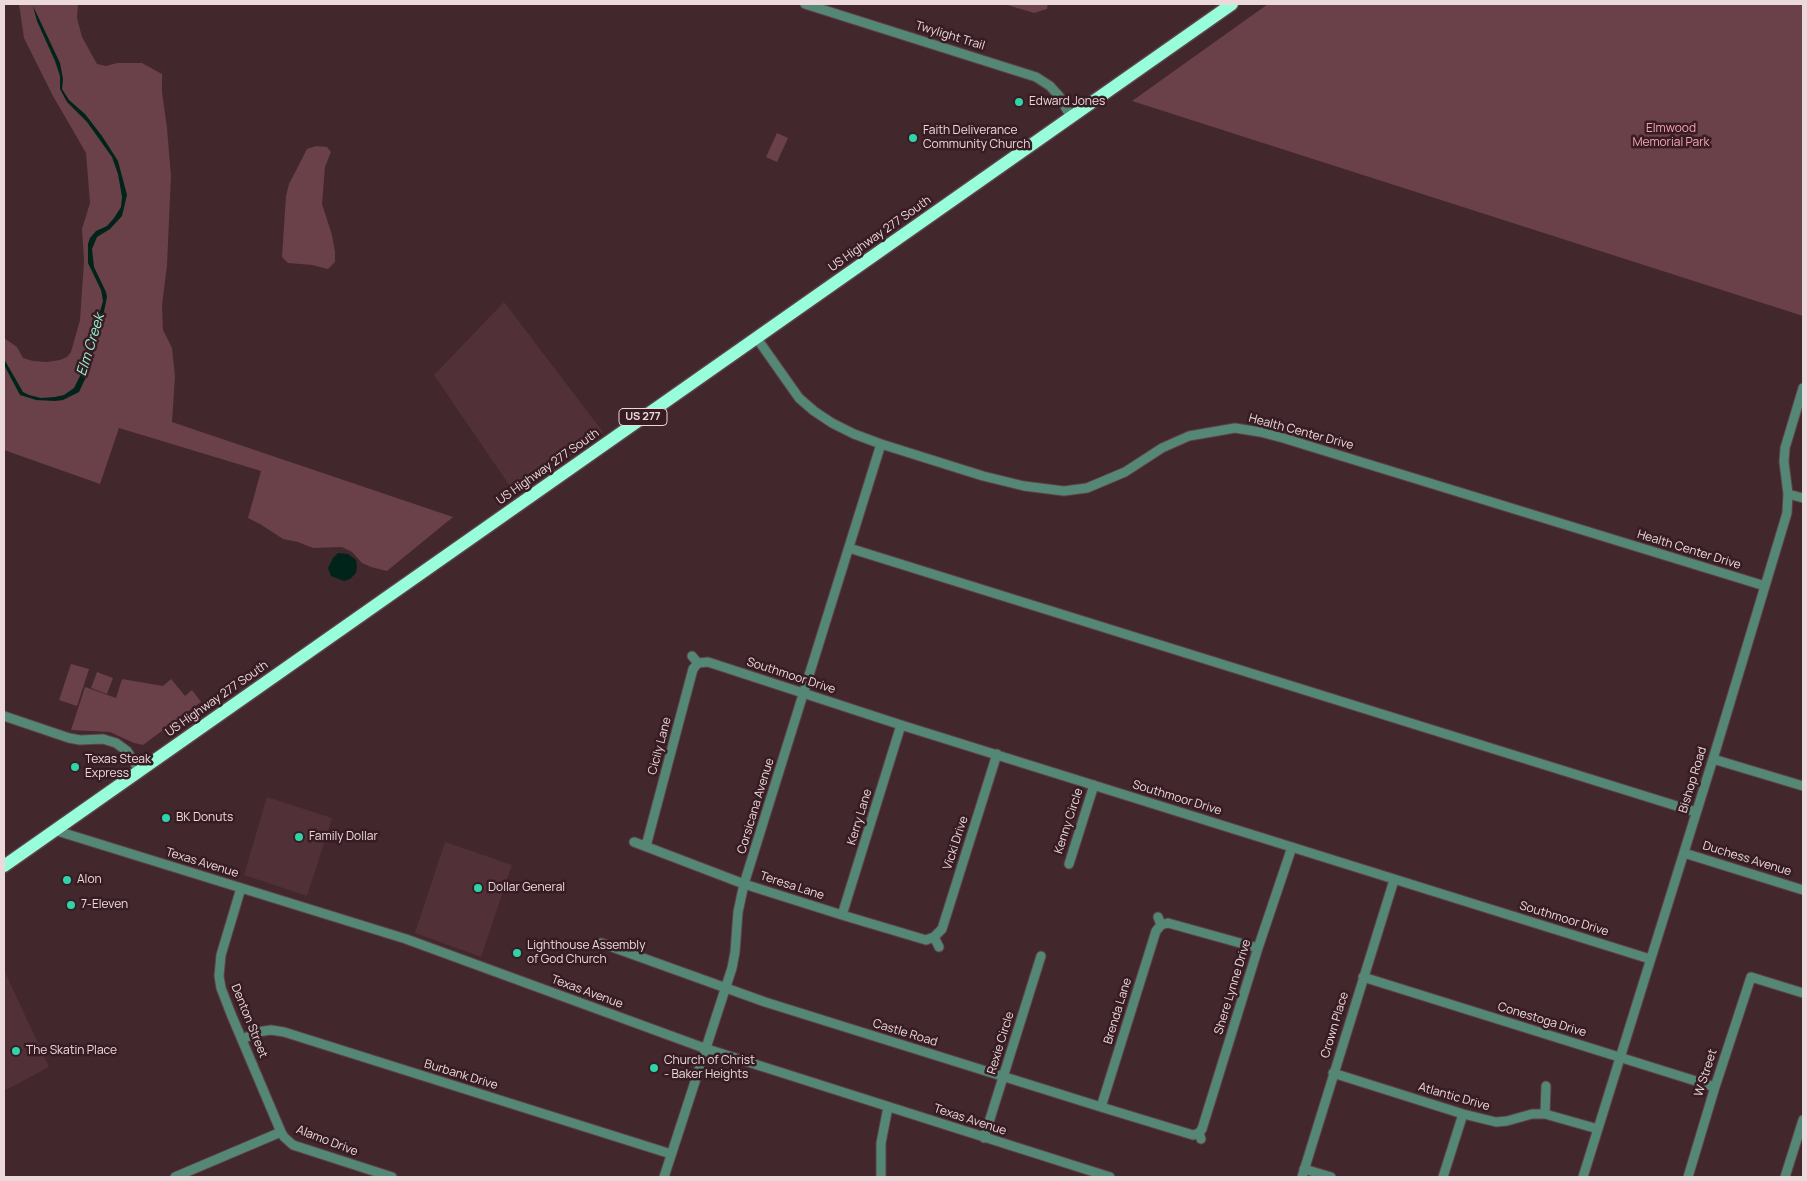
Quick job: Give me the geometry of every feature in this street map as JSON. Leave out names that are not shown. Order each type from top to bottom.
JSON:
[{"type":"highway","name":"US Highway 277 South","points":[[4,866],[1232,4]]},
{"type":"street","name":"Twylight Trail","points":[[805,4],[1036,77],[1050,86],[1059,96],[1071,117]]},
{"type":"street","name":"Health Center Drive","points":[[756,337],[799,398],[832,423],[881,444],[999,480],[1024,486],[1064,491],[1087,488],[1126,472],[1162,448],[1188,436],[1235,428],[1260,432],[1765,586]]},
{"type":"street","name":"Bishop Road","points":[[1583,1177],[1787,513],[1788,494],[1784,462],[1785,448],[1803,388]]},
{"type":"street","name":"Corsicana Avenue","points":[[664,1177],[735,952],[738,912],[744,884],[881,444]]},
{"type":"street","points":[[1788,494],[1803,498]]},
{"type":"street","points":[[849,548],[1696,812]]},
{"type":"street","name":"Southmoor Drive","points":[[695,660],[708,662],[901,725],[1650,959]]},
{"type":"street","name":"Cicily Lane","points":[[646,846],[695,660]]},
{"type":"street","points":[[4,716],[69,738],[80,740],[103,739],[116,743],[127,751],[139,770]]},
{"type":"street","name":"Kerry Lane","points":[[842,915],[901,725]]},
{"type":"street","name":"Vicki Drive","points":[[934,937],[942,929],[997,754]]},
{"type":"street","points":[[1713,758],[1803,786]]},
{"type":"street","name":"Kenny Circle","points":[[1069,864],[1094,785]]},
{"type":"street","name":"Texas Avenue","points":[[54,830],[406,939],[704,1048],[1110,1177]]},
{"type":"street","name":"Teresa Lane","points":[[634,842],[744,884],[926,940],[934,937]]},
{"type":"street","name":"Shere Lynne Drive","points":[[1200,1136],[1258,948],[1292,847]]},
{"type":"street","name":"Duchess Avenue","points":[[1684,853],[1803,890]]},
{"type":"street","name":"Crown Place","points":[[1303,1173],[1394,880]]},
{"type":"street","name":"Denton Street","points":[[241,888],[221,955],[219,976],[221,988],[280,1132]]},
{"type":"street","name":"Brenda Lane","points":[[1101,1107],[1160,921],[1258,948]]},
{"type":"street","points":[[934,937],[939,947]]},
{"type":"street","name":"Castle Road","points":[[601,943],[725,988],[1101,1107],[1200,1136]]},
{"type":"street","name":"Rexie Circle","points":[[984,1138],[1041,956]]},
{"type":"street","name":"Conestoga Drive","points":[[1363,977],[1715,1088]]},
{"type":"street","name":"W Street","points":[[1688,1177],[1751,977],[1803,993]]},
{"type":"street","name":"Burbank Drive","points":[[243,1040],[257,1032],[271,1030],[284,1032],[671,1154]]},
{"type":"street","name":"Atlantic Drive","points":[[1334,1073],[1463,1114],[1496,1122],[1532,1114],[1544,1114],[1580,1126],[1598,1129]]},
{"type":"street","points":[[1544,1114],[1546,1086]]},
{"type":"street","points":[[881,1177],[881,1143],[888,1107]]},
{"type":"street","points":[[1443,1177],[1463,1114]]},
{"type":"street","points":[[1785,1177],[1803,1120]]},
{"type":"street","name":"Alamo Drive","points":[[174,1177],[190,1174],[280,1132],[293,1144],[392,1177]]},
{"type":"street","points":[[1303,1173],[1331,1177]]},
{"type":"shaded area","points":[[504,302],[603,432],[516,495],[434,375]]},
{"type":"shaded area","points":[[267,797],[332,818],[307,896],[244,875]]},
{"type":"shaded area","points":[[445,842],[512,865],[481,957],[415,933]]},
{"type":"shaded area","points":[[4,970],[49,1067],[4,1091]]},
{"type":"green space","points":[[19,4],[78,4],[77,18],[82,37],[97,64],[106,66],[117,63],[142,63],[162,74],[162,92],[171,176],[167,265],[162,305],[163,330],[172,348],[175,376],[172,422],[453,517],[387,571],[362,563],[352,552],[342,547],[313,548],[283,539],[248,518],[261,471],[119,428],[100,484],[4,450],[4,338],[17,347],[23,358],[33,361],[47,362],[60,360],[67,357],[71,352],[80,320],[84,261],[82,229],[90,203],[86,153],[53,96],[24,38]]},
{"type":"green space","points":[[1004,4],[1048,4],[1047,9],[1034,13]]},
{"type":"green space","name":"Elmwood Memorial Park","points":[[1268,4],[1803,4],[1803,316],[1132,101]]},
{"type":"green space","points":[[777,133],[788,138],[777,162],[766,157]]},
{"type":"green space","points":[[316,146],[327,147],[331,152],[325,167],[322,204],[332,235],[335,252],[335,262],[328,269],[312,265],[288,263],[282,257],[286,196],[289,184],[307,149]]},
{"type":"green space","points":[[71,664],[89,669],[77,706],[59,700]]},
{"type":"green space","points":[[97,672],[113,678],[107,694],[91,688]]},
{"type":"green space","points":[[122,679],[163,686],[171,679],[185,696],[192,690],[201,702],[143,745],[110,732],[71,730],[85,687],[116,698]]},
{"type":"water","name":"Elm Creek","points":[[33,6],[60,63],[63,79],[62,89],[69,100],[85,114],[118,161],[127,195],[122,216],[110,229],[97,237],[92,249],[94,267],[107,297],[86,377],[79,392],[63,400],[55,401],[36,400],[20,395],[4,365],[4,359],[23,392],[29,395],[41,398],[55,397],[64,395],[74,388],[82,372],[103,301],[101,290],[88,263],[88,244],[96,231],[107,226],[114,218],[121,207],[122,197],[118,174],[112,157],[87,122],[67,102],[60,89],[60,76],[37,21]]},
{"type":"water","points":[[338,553],[348,554],[356,560],[356,573],[350,579],[344,581],[331,576],[328,568]]},
{"type":"place","name":"Edward Jones","points":[[1019,102]]},
{"type":"place","name":"Faith Deliverance Community Church","points":[[913,138]]},
{"type":"place","name":"Texas Steak Express","points":[[75,767]]},
{"type":"place","name":"BK Donuts","points":[[166,818]]},
{"type":"place","name":"Family Dollar","points":[[299,837]]},
{"type":"place","name":"Alon","points":[[67,880]]},
{"type":"place","name":"Dollar General","points":[[478,888]]},
{"type":"place","name":"7-Eleven","points":[[71,905]]},
{"type":"place","name":"Lighthouse Assembly of God Church","points":[[517,953]]},
{"type":"place","name":"The Skatin Place","points":[[16,1051]]},
{"type":"place","name":"Church of Christ - Baker Heights","points":[[654,1068]]}]
